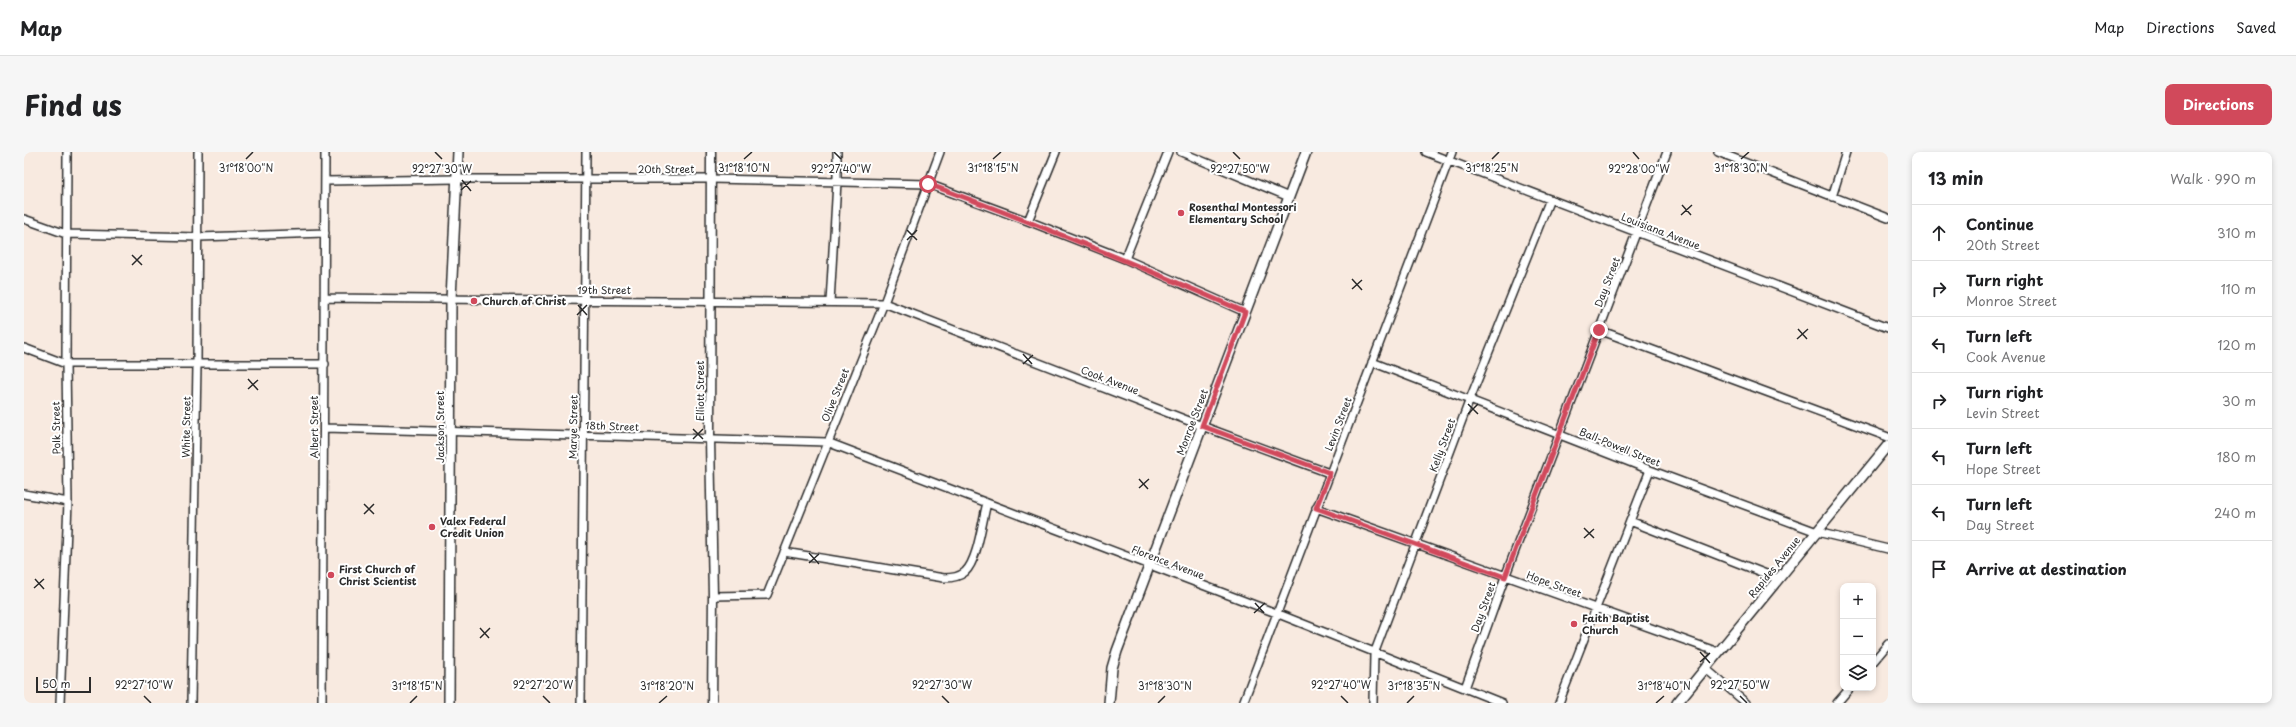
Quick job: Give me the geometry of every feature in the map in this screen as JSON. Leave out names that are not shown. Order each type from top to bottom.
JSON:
[{"type":"main road","name":"Jackson Street","points":[[449,703],[451,299],[458,179],[458,152]]},
{"type":"main road","name":"Monroe Street","points":[[1109,703],[1112,668],[1149,565],[1306,152]]},
{"type":"main road","name":"Rapides Avenue","points":[[1677,703],[1888,445]]},
{"type":"street","name":"Polk Street","points":[[60,703],[68,502],[66,364],[67,152]]},
{"type":"street","name":"White Street","points":[[191,703],[199,237],[198,152]]},
{"type":"street","name":"Albert Street","points":[[322,703],[325,428],[325,152]]},
{"type":"street","name":"Marye Street","points":[[581,703],[583,435],[586,300],[586,152]]},
{"type":"street","name":"Elliott Street","points":[[711,152],[710,439],[713,596],[712,703]]},
{"type":"street","points":[[830,302],[837,182],[837,152]]},
{"type":"street","name":"Olive Street","points":[[713,596],[767,595],[827,442],[884,303],[940,152]]},
{"type":"street","points":[[1028,221],[1056,152]]},
{"type":"street","points":[[1125,259],[1168,152]]},
{"type":"street","points":[[1181,152],[1289,197]]},
{"type":"street","name":"Louisiana Avenue","points":[[1426,152],[1888,328]]},
{"type":"street","name":"Levin Street","points":[[1243,703],[1452,152]]},
{"type":"street","name":"Day Street","points":[[1465,688],[1505,577],[1667,152]]},
{"type":"street","points":[[1718,152],[1888,218]]},
{"type":"street","points":[[1832,197],[1846,152]]},
{"type":"street","name":"20th Street","points":[[326,181],[458,179],[711,179],[928,184],[1125,259],[1245,312]]},
{"type":"street","name":"Kelly Street","points":[[1373,703],[1374,654],[1470,399],[1550,199]]},
{"type":"street","points":[[24,219],[66,234],[199,237],[325,233]]},
{"type":"street","name":"19th Street","points":[[325,298],[884,303]]},
{"type":"street","name":"Cook Avenue","points":[[884,303],[1202,426],[1330,473]]},
{"type":"street","points":[[1599,330],[1888,437]]},
{"type":"street","points":[[24,348],[66,364],[325,364]]},
{"type":"street","name":"Ball-Powell Street","points":[[1372,362],[1650,470],[1817,532],[1888,550]]},
{"type":"street","name":"18th Street","points":[[325,428],[827,442]]},
{"type":"street","name":"Florence Avenue","points":[[827,442],[1276,614],[1374,654],[1502,703]]},
{"type":"street","points":[[1559,703],[1650,470]]},
{"type":"street","points":[[24,494],[68,502]]},
{"type":"street","points":[[784,552],[944,578],[955,577],[964,572],[972,561],[987,503]]},
{"type":"street","name":"Hope Street","points":[[1316,508],[1505,577],[1718,652]]},
{"type":"street","points":[[1630,521],[1779,579]]},
{"type":"street","points":[[1876,658],[1888,644]]},
{"type":"street","points":[[1706,668],[1746,703]]},
{"type":"street","points":[[1837,703],[1847,691]]},
{"type":"place","name":"Rosenthal Montessori Elementary School","points":[[1181,213]]},
{"type":"place","name":"Church of Christ","points":[[474,301]]},
{"type":"place","name":"Valex Federal Credit Union","points":[[432,527]]},
{"type":"place","name":"First Church of Christ Scientist","points":[[331,575]]},
{"type":"place","name":"Faith Baptist Church","points":[[1574,624]]},
{"type":"route","points":[[928,184],[1125,259],[1245,312],[1202,426],[1330,473],[1316,508],[1505,577],[1599,330]]}]
